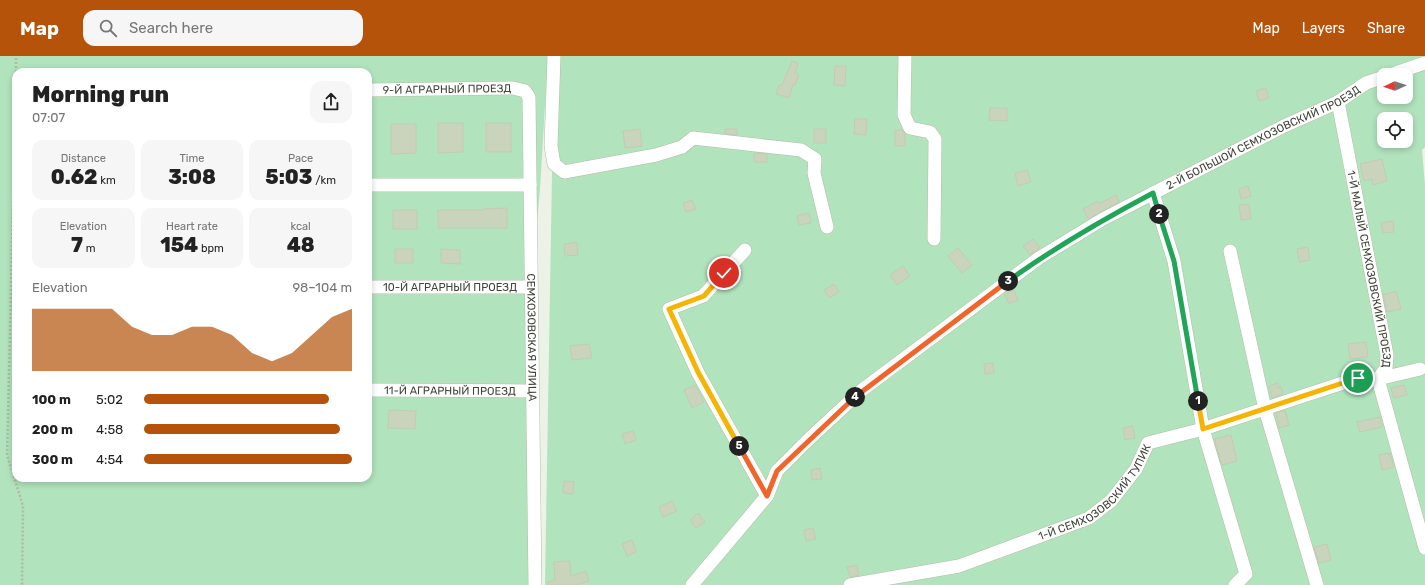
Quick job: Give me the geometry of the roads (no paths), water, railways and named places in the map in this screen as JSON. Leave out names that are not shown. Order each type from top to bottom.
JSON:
[{"type":"street","points":[[554,56],[551,146],[554,164],[564,172],[656,155],[682,147],[693,138],[801,150],[815,159],[814,173],[827,227]]},
{"type":"street","points":[[905,56],[904,115],[910,128],[930,132],[935,139],[934,239]]},
{"type":"street","points":[[1410,68],[1425,63]]},
{"type":"street","name":"2-Й БОЛЬШОЙ СЕМХОЗОВСКИЙ ПРОЕЗД","points":[[692,585],[767,496],[777,471],[809,439],[862,390],[1040,258],[1103,219],[1284,126],[1338,102],[1366,83],[1377,79]]},
{"type":"street","name":"9-Й АГРАРНЫЙ ПРОЕЗД","points":[[372,90],[513,88],[525,91]]},
{"type":"street","name":"СЕМХОЗОВСКАЯ УЛИЦА","points":[[525,91],[529,97],[535,585]]},
{"type":"street","name":"1-Й МАЛЫЙ СЕМХОЗОВСКИЙ ПРОЕЗД","points":[[1338,102],[1387,355],[1386,368],[1378,379],[1425,548]]},
{"type":"street","points":[[372,185],[530,185]]},
{"type":"street","points":[[1153,193],[1174,261],[1203,429],[1246,574],[1234,585]]},
{"type":"street","points":[[745,250],[704,296],[669,309],[698,372],[767,496]]},
{"type":"street","points":[[1230,251],[1265,409],[1317,585]]},
{"type":"street","name":"10-Й АГРАРНЫЙ ПРОЕЗД","points":[[372,287],[531,287]]},
{"type":"street","name":"1-Й СЕМХОЗОВСКИЙ ТУПИК","points":[[850,585],[912,581],[959,566],[1089,518],[1111,501],[1136,469],[1148,443],[1203,429],[1358,378],[1378,379],[1420,369]]},
{"type":"street","name":"11-Й АГРАРНЫЙ ПРОЕЗД","points":[[372,390],[532,390]]}]
